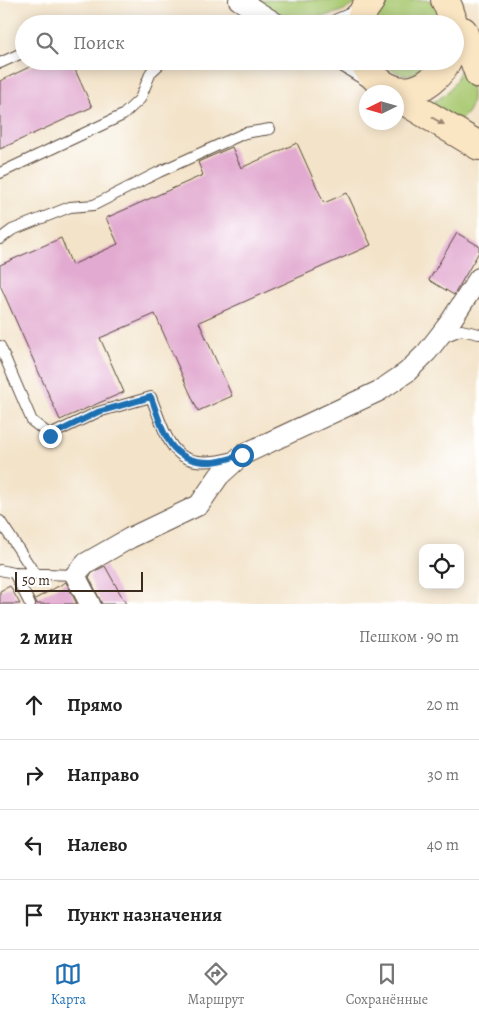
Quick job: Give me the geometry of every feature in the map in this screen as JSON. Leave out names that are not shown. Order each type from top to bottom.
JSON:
[{"type":"street","points":[[239,0],[259,15]]},
{"type":"street","points":[[355,15],[371,0]]},
{"type":"street","points":[[364,15],[371,0]]},
{"type":"street","points":[[445,0],[456,12]]},
{"type":"street","points":[[464,34],[479,74]]},
{"type":"street","points":[[357,70],[381,85]]},
{"type":"street","points":[[368,70],[383,85]]},
{"type":"street","points":[[404,90],[426,88],[440,81],[452,70]]},
{"type":"street","points":[[404,99],[479,146]]},
{"type":"street","points":[[90,604],[75,575],[86,563],[122,542],[199,505],[219,476],[242,455],[379,391],[407,372],[436,341],[479,278]]},
{"type":"lane","points":[[0,64],[15,56]]},
{"type":"lane","points":[[0,173],[123,115],[140,98],[152,70]]},
{"type":"lane","points":[[0,239],[12,230],[70,207],[94,205],[159,172],[246,133],[270,129]]},
{"type":"lane","points":[[436,341],[462,330],[479,334]]},
{"type":"lane","points":[[0,346],[32,421],[50,436],[98,412],[151,397],[173,448],[186,459],[213,462],[242,455]]},
{"type":"lane","points":[[0,521],[35,574]]},
{"type":"lane","points":[[0,570],[14,573],[75,575]]},
{"type":"lane","points":[[14,573],[30,604]]},
{"type":"green space","points":[[253,0],[360,0],[344,10],[329,15],[285,15]]},
{"type":"green space","points":[[393,0],[428,0],[434,3],[442,15],[377,15],[386,4]]},
{"type":"green space","points":[[464,63],[472,95],[469,110],[465,116],[458,120],[426,105],[441,98],[451,88],[460,70],[464,70]]},
{"type":"green space","points":[[393,70],[424,70],[410,74]]},
{"type":"building","points":[[23,70],[75,70],[92,107],[0,149],[0,81]]},
{"type":"building","points":[[297,143],[324,203],[347,193],[371,245],[199,322],[232,396],[198,411],[155,314],[100,338],[124,392],[60,420],[0,285],[0,265],[61,238],[72,265],[118,244],[106,218],[203,175],[198,162],[232,147],[241,168]]},
{"type":"building","points":[[457,233],[479,246],[479,252],[454,295],[429,280]]},
{"type":"building","points":[[105,566],[126,604],[102,604],[89,577],[93,572]]},
{"type":"building","points":[[66,582],[77,604],[37,604],[35,599]]},
{"type":"building","points":[[10,586],[20,604],[0,604],[0,591]]},
{"type":"route","points":[[50,436],[98,412],[151,397],[173,448],[186,459],[213,462],[242,455]]}]
